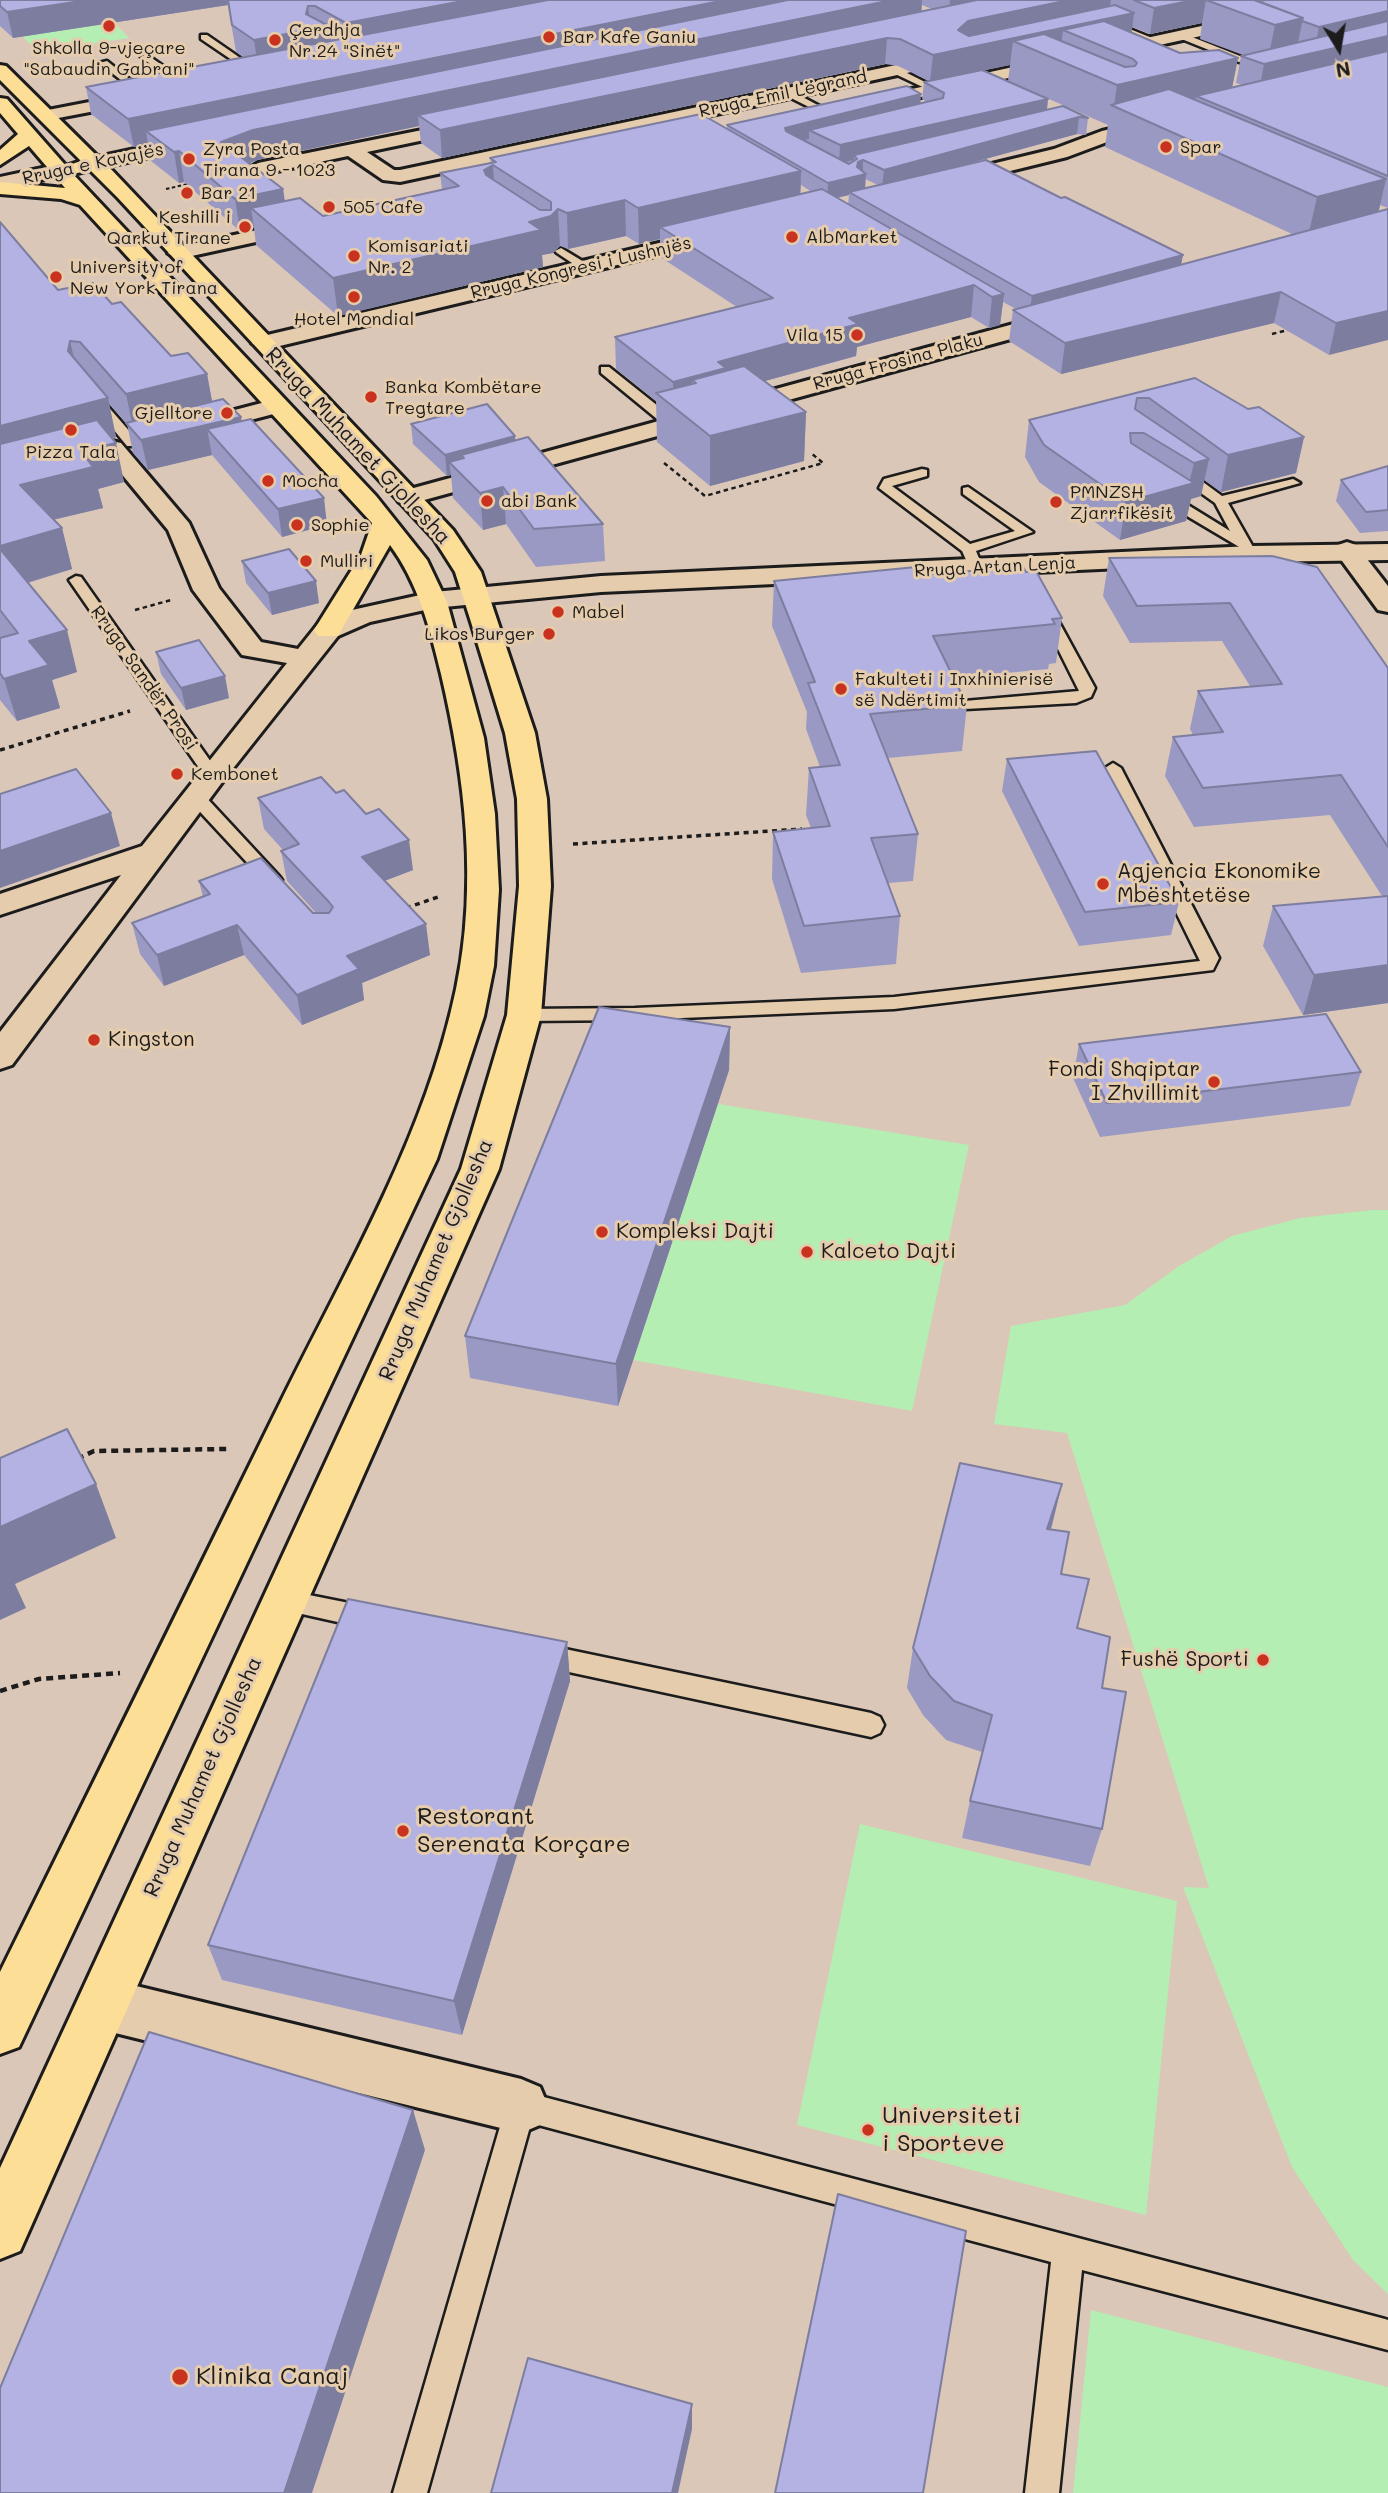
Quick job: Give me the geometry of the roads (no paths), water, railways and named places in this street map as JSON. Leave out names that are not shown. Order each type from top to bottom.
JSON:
[{"type":"main road","name":"Rruga Muhamet Gjollesha","points":[[0,70],[54,121],[89,149],[178,253],[408,497],[458,555],[475,595],[520,733],[532,799],[534,845],[533,927],[524,1015],[480,1170],[0,2231]]},
{"type":"main road","name":"Rruga Muhamet Gjollesha","points":[[0,2028],[419,1158],[467,1017],[477,967],[485,888],[479,800],[462,701],[434,600],[425,580],[385,522],[88,201],[29,132],[2,106]]},
{"type":"main road","points":[[0,159],[23,142],[29,132]]},
{"type":"main road","name":"Rruga e Kavajës","points":[[56,164],[89,149],[159,135],[212,132],[176,146],[89,149]]},
{"type":"main road","points":[[132,136],[159,135]]},
{"type":"main road","points":[[125,194],[123,185],[127,175],[136,166],[176,146]]},
{"type":"main road","points":[[0,186],[63,193],[88,201]]},
{"type":"main road","points":[[328,630],[368,566],[385,522]]},
{"type":"street","points":[[798,118],[1046,68],[1181,36],[1235,28],[1339,0]]},
{"type":"street","points":[[1103,25],[1137,18]]},
{"type":"street","points":[[1019,50],[1046,68]]},
{"type":"street","points":[[1102,53],[1124,63]]},
{"type":"street","name":"Rruga Emil Lëgrand","points":[[352,150],[390,176],[559,147],[626,127],[932,62]]},
{"type":"street","points":[[235,79],[266,73]]},
{"type":"street","points":[[984,79],[1009,90]]},
{"type":"street","points":[[54,121],[169,85]]},
{"type":"street","points":[[603,115],[626,127]]},
{"type":"street","points":[[669,118],[692,132]]},
{"type":"street","points":[[258,169],[484,122]]},
{"type":"street","points":[[936,183],[1060,153],[1109,135],[1174,122]]},
{"type":"street","points":[[1090,126],[1109,135]]},
{"type":"street","name":"Rruga e Kavajës","points":[[0,168],[56,164]]},
{"type":"street","name":"Rruga e Kavajës","points":[[0,186],[56,164]]},
{"type":"street","points":[[1001,167],[1026,180]]},
{"type":"street","points":[[429,170],[450,183]]},
{"type":"street","points":[[178,253],[325,222]]},
{"type":"street","name":"Rruga Kongresi i Lushnjës","points":[[263,343],[731,232]]},
{"type":"street","name":"Rruga Frosina Plaku","points":[[408,497],[1077,313]]},
{"type":"street","points":[[1003,314],[1025,327]]},
{"type":"street","points":[[277,406],[110,449],[180,528],[206,590],[252,649],[304,658]]},
{"type":"street","name":"Rruga Artan Lenja","points":[[434,600],[601,584],[972,559],[1025,571],[1249,550],[1388,552]]},
{"type":"street","points":[[1347,550],[1388,604]]},
{"type":"street","name":"Rruga Sandër Prosi","points":[[0,1057],[204,786],[328,630],[362,616],[434,600]]},
{"type":"street","points":[[0,905],[156,852]]},
{"type":"street","points":[[103,2004],[521,2106]]},
{"type":"lane","points":[[1103,25],[1154,42]]},
{"type":"lane","points":[[1181,36],[1255,65]]},
{"type":"lane","points":[[204,37],[266,73]]},
{"type":"lane","points":[[104,63],[130,84],[169,85],[169,74],[146,57]]},
{"type":"lane","points":[[894,70],[934,89]]},
{"type":"lane","points":[[788,93],[839,110]]},
{"type":"lane","points":[[904,95],[925,106]]},
{"type":"lane","points":[[561,251],[585,267]]},
{"type":"lane","points":[[605,370],[673,425]]},
{"type":"lane","points":[[83,384],[110,449]]},
{"type":"lane","points":[[1168,463],[1220,501],[1249,550]]},
{"type":"lane","points":[[922,473],[884,485],[972,559],[1026,532],[968,491]]},
{"type":"lane","points":[[1220,501],[1293,483]]},
{"type":"lane","points":[[1154,490],[1249,550]]},
{"type":"lane","name":"Rruga Sandër Prosi","points":[[76,580],[161,702],[204,786],[289,898]]},
{"type":"lane","points":[[953,707],[1076,698],[1086,694],[1087,688],[1039,599]]},
{"type":"lane","points":[[524,1015],[635,1014],[894,1003],[1207,966],[1210,958],[1113,768]]},
{"type":"lane","points":[[284,1600],[396,1624]]},
{"type":"lane","points":[[518,1650],[871,1725]]},
{"type":"lane","points":[[410,2493],[521,2106],[1385,2335]]},
{"type":"lane","points":[[1042,2493],[1068,2251]]},
{"type":"place","name":"Shkolla 9-vjeçare \"Sabaudin Gabrani\"","points":[[109,26]]},
{"type":"place","name":"Bar Kafe Ganiu","points":[[549,37]]},
{"type":"place","name":"Çerdhja Nr.24 \"Sinët\"","points":[[275,40]]},
{"type":"place","name":"Spar","points":[[1166,147]]},
{"type":"place","name":"Zyra Posta Tirana 9 - 1023","points":[[189,159]]},
{"type":"place","name":"Bar 21","points":[[187,193]]},
{"type":"place","name":"505 Cafe","points":[[329,207]]},
{"type":"place","name":"Keshilli i Qarkut Tirane","points":[[245,227]]},
{"type":"place","name":"AlbMarket","points":[[792,237]]},
{"type":"place","name":"Komisariati Nr. 2","points":[[354,256]]},
{"type":"place","name":"University of New York Tirana","points":[[56,277]]},
{"type":"place","name":"Hotel Mondial","points":[[354,297]]},
{"type":"place","name":"Vila 15","points":[[857,335]]},
{"type":"place","name":"Banka Kombëtare Tregtare","points":[[371,397]]},
{"type":"place","name":"Gjelltore","points":[[227,413]]},
{"type":"place","name":"Pizza Tala","points":[[71,430]]},
{"type":"place","name":"Mocha","points":[[268,481]]},
{"type":"place","name":"abi Bank","points":[[487,501]]},
{"type":"place","name":"PMNZSH Zjarrfikësit","points":[[1056,502]]},
{"type":"place","name":"Sophie","points":[[297,525]]},
{"type":"place","name":"Mulliri","points":[[306,561]]},
{"type":"place","name":"Mabel","points":[[558,612]]},
{"type":"place","name":"Likos Burger","points":[[549,634]]},
{"type":"place","name":"Fakulteti i Inxhinierisë së Ndërtimit","points":[[841,689]]},
{"type":"place","name":"Kembonet","points":[[177,774]]},
{"type":"place","name":"Agjencia Ekonomike Mbështetëse","points":[[1103,884]]},
{"type":"place","name":"Kingston","points":[[94,1040]]},
{"type":"place","name":"Fondi Shqiptar I Zhvillimit","points":[[1214,1082]]},
{"type":"place","name":"Kompleksi Dajti","points":[[602,1232]]},
{"type":"place","name":"Kalceto Dajti","points":[[807,1252]]},
{"type":"place","name":"Fushë Sporti","points":[[1263,1660]]},
{"type":"place","name":"Restorant Serenata Korçare","points":[[403,1831]]},
{"type":"place","name":"Universiteti i Sporteve","points":[[868,2130]]},
{"type":"place","name":"Klinika Canaj","points":[[180,2377]]}]
